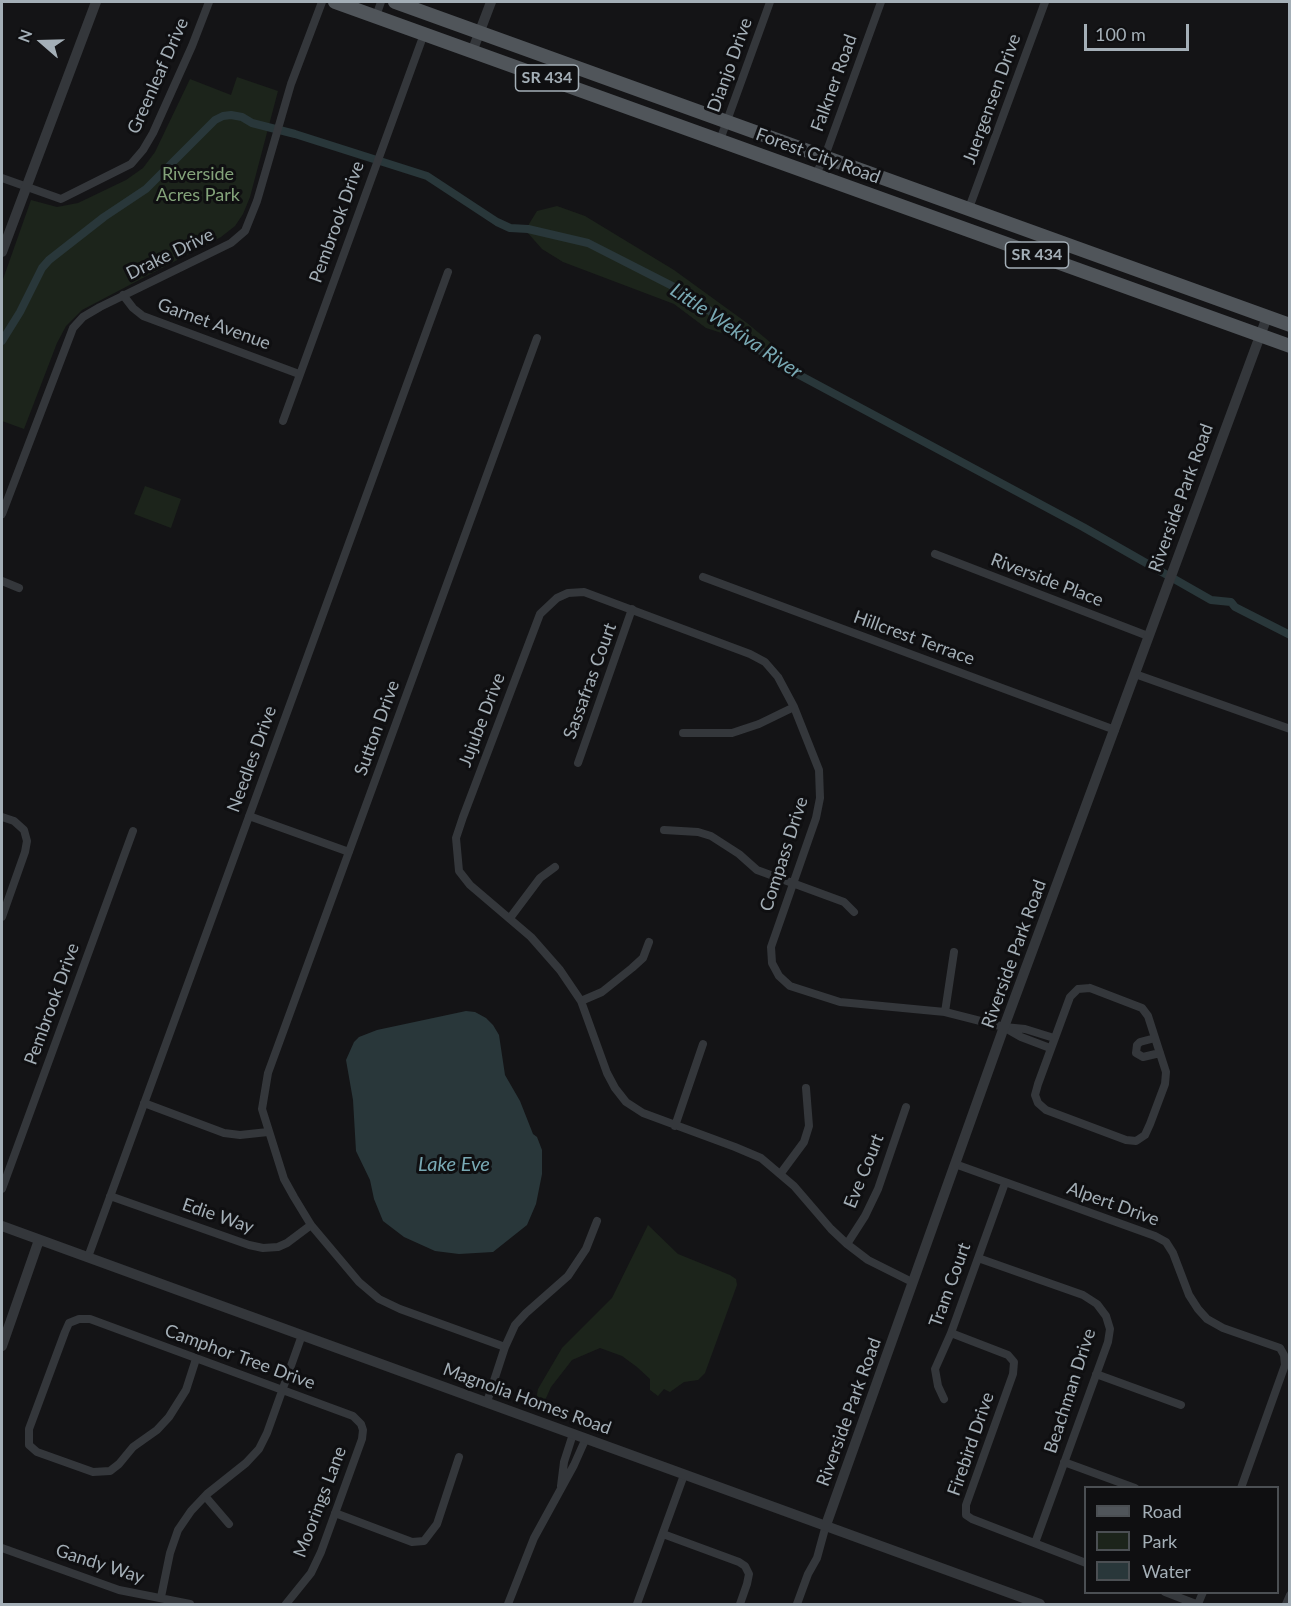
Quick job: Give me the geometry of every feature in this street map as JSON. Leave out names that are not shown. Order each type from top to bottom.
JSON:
[{"type":"main road","name":"Forest City Road","points":[[335,2],[1290,346]]},
{"type":"main road","name":"Forest City Road","points":[[394,2],[1290,325]]},
{"type":"main road","points":[[424,34],[429,27],[437,23],[453,23]]},
{"type":"street","points":[[2,252],[96,2]]},
{"type":"street","name":"Greenleaf Drive","points":[[2,178],[61,199],[131,164],[143,150],[153,132],[209,2]]},
{"type":"street","name":"Drake Drive","points":[[2,514],[73,328],[83,317],[231,243],[245,231],[257,201],[291,84],[322,2]]},
{"type":"street","points":[[376,16],[381,2]]},
{"type":"street","points":[[472,52],[491,2]]},
{"type":"street","name":"Dianjo Drive","points":[[720,140],[770,2]]},
{"type":"street","name":"Falkner Road","points":[[816,174],[825,156],[881,2]]},
{"type":"street","name":"Juergensen Drive","points":[[969,208],[1045,2]]},
{"type":"street","name":"Pembrook Drive","points":[[283,421],[424,34]]},
{"type":"street","points":[[1065,265],[1077,247]]},
{"type":"street","name":"Needles Drive","points":[[88,1257],[448,272]]},
{"type":"street","name":"Garnet Avenue","points":[[123,296],[132,308],[143,316],[299,374]]},
{"type":"street","name":"Riverside Park Road","points":[[796,1605],[817,1558],[826,1525],[1004,1027],[1267,316]]},
{"type":"street","name":"Sutton Drive","points":[[505,1347],[400,1309],[379,1299],[359,1282],[311,1225],[284,1179],[262,1109],[268,1073],[537,338]]},
{"type":"street","name":"Riverside Place","points":[[935,554],[1148,636]]},
{"type":"street","name":"Hillcrest Terrace","points":[[703,577],[1115,730]]},
{"type":"street","points":[[2,581],[19,588]]},
{"type":"street","name":"Jujube Drive","points":[[510,918],[470,885],[459,871],[456,838],[540,614],[550,603],[568,592],[584,592],[633,609]]},
{"type":"street","name":"Compass Drive","points":[[633,609],[750,654],[765,662],[778,677],[794,707],[819,770],[820,798],[816,818],[771,947],[772,963],[779,976],[790,986],[840,1002],[945,1012],[1004,1027]]},
{"type":"street","name":"Sassafras Court","points":[[578,763],[633,609]]},
{"type":"street","points":[[1135,674],[1290,729]]},
{"type":"street","points":[[683,733],[732,732],[759,724],[794,707]]},
{"type":"street","points":[[249,816],[349,852]]},
{"type":"street","points":[[2,817],[14,820],[24,830],[27,841],[2,917]]},
{"type":"street","points":[[664,830],[698,832],[711,836],[739,854],[757,870],[844,903],[854,912]]},
{"type":"street","name":"Pembrook Drive","points":[[2,1189],[133,831]]},
{"type":"street","points":[[555,867],[540,878],[510,918],[531,937],[560,970],[581,1001],[607,1072],[615,1088],[626,1101],[644,1113],[761,1158],[780,1173],[847,1244],[868,1260],[912,1282]]},
{"type":"street","points":[[581,1001],[602,992],[632,968],[643,958],[649,942]]},
{"type":"street","points":[[945,1012],[954,952]]},
{"type":"street","points":[[1085,988],[1143,1008],[1148,1016],[1166,1072],[1165,1084],[1145,1135],[1136,1141],[1126,1140],[1046,1110],[1038,1103],[1035,1095],[1054,1038],[1070,997],[1078,989],[1085,988]]},
{"type":"street","points":[[1004,1027],[1025,1029],[1054,1038]]},
{"type":"street","points":[[1004,1027],[1021,1037],[1050,1048]]},
{"type":"street","points":[[1155,1038],[1140,1042],[1136,1053],[1143,1057],[1160,1053]]},
{"type":"street","points":[[675,1126],[703,1044]]},
{"type":"street","points":[[780,1173],[804,1142],[809,1126],[806,1088]]},
{"type":"street","points":[[144,1103],[224,1133],[240,1135],[268,1132]]},
{"type":"street","name":"Eve Court","points":[[847,1244],[866,1216],[878,1189],[906,1107]]},
{"type":"street","name":"Alpert Drive","points":[[955,1164],[1155,1236],[1166,1242],[1173,1253],[1189,1295],[1207,1319],[1223,1328],[1280,1348],[1284,1355],[1285,1365],[1241,1486]]},
{"type":"street","name":"Tram Court","points":[[944,1399],[938,1386],[935,1369],[951,1333],[1005,1183]]},
{"type":"street","name":"Edie Way","points":[[110,1196],[263,1248],[287,1244],[311,1225]]},
{"type":"street","points":[[487,1402],[505,1347],[515,1325],[568,1276],[578,1263],[597,1221]]},
{"type":"street","name":"Magnolia Homes Road","points":[[2,1226],[1040,1605]]},
{"type":"street","points":[[2,1346],[39,1240]]},
{"type":"street","name":"Beachman Drive","points":[[978,1258],[1083,1296],[1097,1304],[1106,1316],[1110,1329],[1108,1342],[1035,1544]]},
{"type":"street","name":"Camphor Tree Drive","points":[[196,1359],[186,1390],[169,1417],[110,1471],[93,1472],[37,1452],[29,1445],[29,1429],[64,1332],[69,1323],[79,1319],[90,1319],[353,1416],[361,1424],[362,1439]]},
{"type":"street","name":"Firebird Drive","points":[[951,1333],[1008,1355],[1014,1362],[1013,1374],[966,1505],[966,1515],[1084,1562]]},
{"type":"street","points":[[161,1598],[170,1553],[178,1530],[190,1511],[205,1496],[246,1463],[259,1449],[267,1434],[302,1335]]},
{"type":"street","points":[[1096,1374],[1181,1405]]},
{"type":"street","points":[[561,1490],[565,1456],[573,1434]]},
{"type":"street","points":[[508,1605],[534,1538],[577,1460],[585,1438]]},
{"type":"street","name":"Moorings Lane","points":[[286,1605],[311,1573],[362,1439]]},
{"type":"street","points":[[565,1456],[577,1460]]},
{"type":"street","points":[[335,1514],[412,1542],[424,1541],[437,1524],[459,1457]]},
{"type":"street","points":[[1064,1462],[1130,1486]]},
{"type":"street","points":[[637,1605],[684,1475]]},
{"type":"street","points":[[205,1496],[229,1524]]},
{"type":"street","points":[[663,1534],[745,1566],[748,1574],[747,1584],[740,1605]]},
{"type":"street","name":"Gandy Way","points":[[2,1548],[119,1590],[190,1605]]},
{"type":"street","points":[[1168,1594],[1197,1605]]},
{"type":"street","points":[[1286,1605],[1290,1595]]},
{"type":"green space","name":"Riverside Acres Park","points":[[237,77],[278,91],[250,197],[235,226],[221,237],[82,310],[66,326],[57,343],[24,429],[2,421],[2,282],[31,200],[57,207],[78,203],[126,180],[143,168],[155,152],[190,79],[231,95]]},
{"type":"green space","points":[[557,206],[585,216],[674,270],[776,347],[777,360],[775,362],[763,357],[734,337],[706,328],[674,304],[563,262],[542,249],[527,232],[529,224],[537,211]]},
{"type":"green space","points":[[145,486],[181,499],[171,528],[134,514]]},
{"type":"green space","points":[[648,1225],[678,1254],[736,1279],[737,1285],[705,1373],[698,1380],[684,1382],[670,1392],[664,1389],[658,1396],[650,1390],[650,1379],[637,1367],[622,1356],[600,1348],[572,1360],[551,1387],[542,1407],[535,1405],[538,1389],[562,1348],[612,1298]]},
{"type":"water","name":"Lake Eve","points":[[466,1011],[475,1012],[486,1018],[499,1035],[505,1075],[520,1101],[542,1150],[542,1174],[536,1204],[527,1225],[493,1252],[459,1254],[435,1251],[404,1237],[383,1221],[374,1199],[370,1180],[356,1151],[353,1100],[346,1060],[354,1042],[359,1037],[377,1030]]},
{"type":"waterway","name":"Little Wekiva River","points":[[2,341],[20,312],[42,268],[49,260],[104,217],[146,189],[215,120],[231,115],[242,117],[252,123],[295,134],[427,176],[497,222],[510,228],[528,229],[588,243],[688,294],[775,362],[1083,527],[1211,600],[1231,602],[1235,607],[1290,635]]}]
